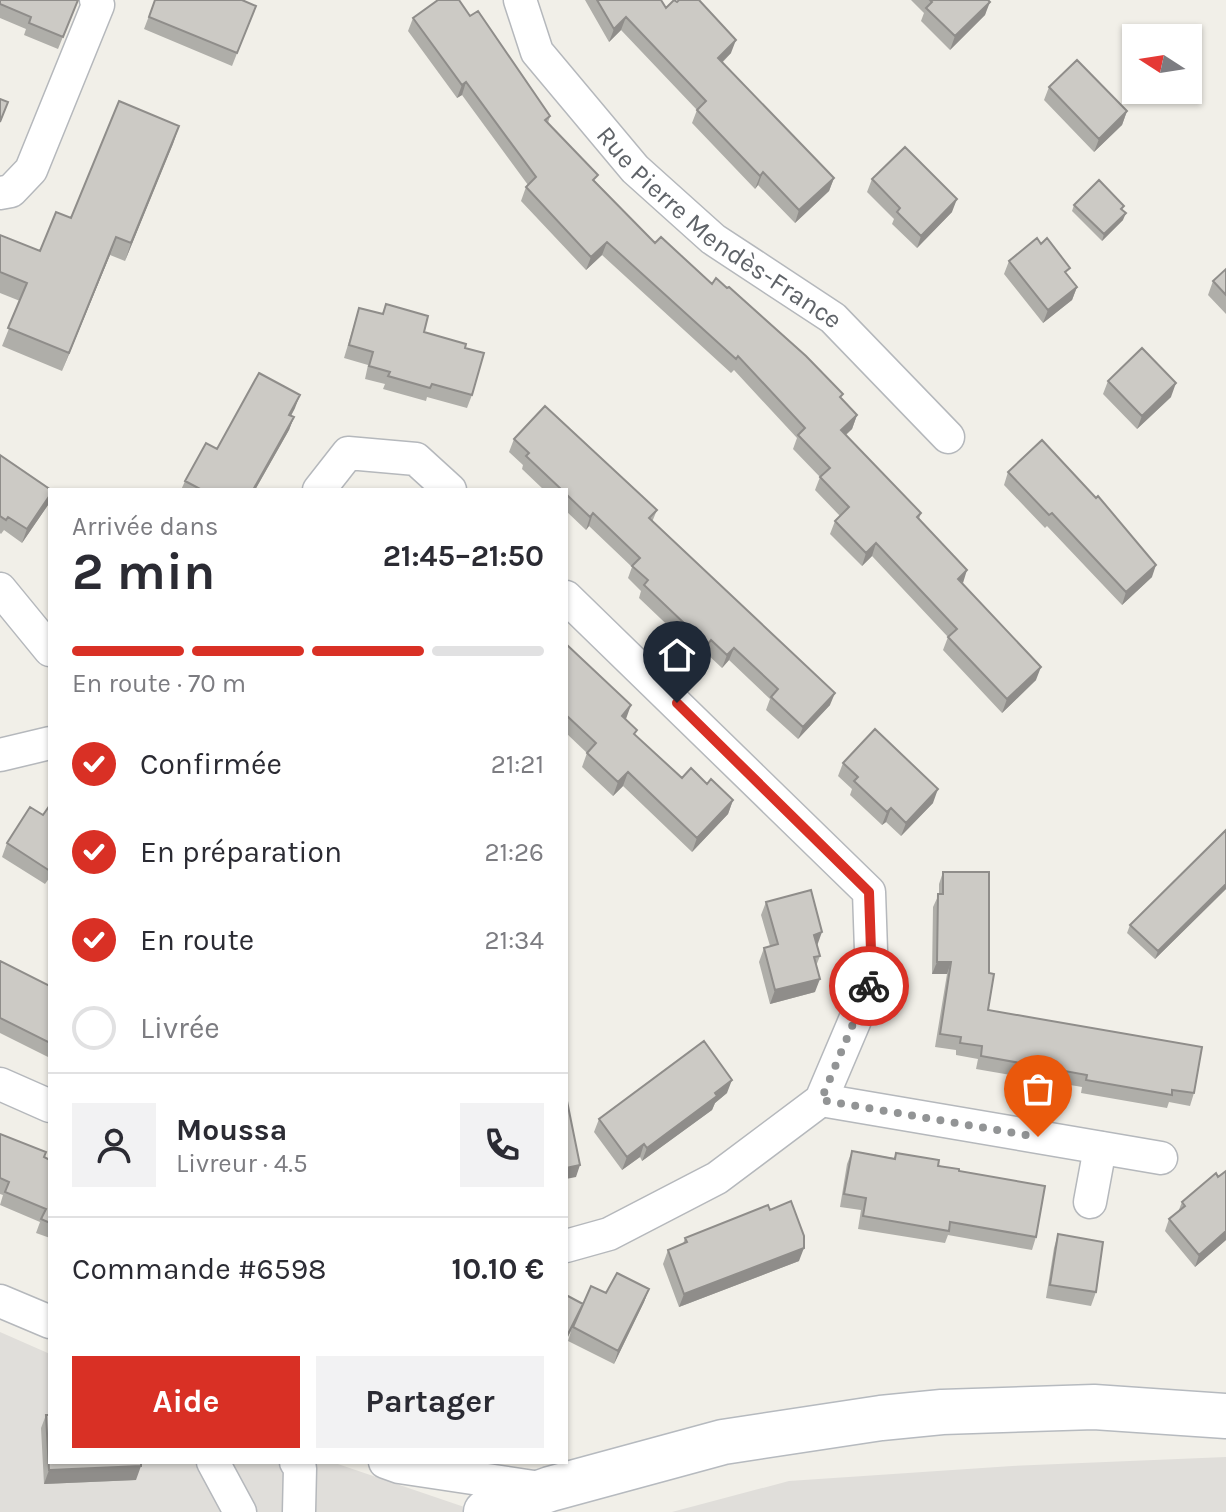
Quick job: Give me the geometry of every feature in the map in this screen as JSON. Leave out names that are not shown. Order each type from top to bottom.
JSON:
[{"type":"street","points":[[0,193],[11,191],[31,170],[88,32],[98,5],[96,0]]},
{"type":"street","name":"Rue Pierre Mendès-France","points":[[520,0],[537,52],[635,169],[713,239],[833,318],[948,437]]},
{"type":"street","points":[[321,488],[348,453],[416,459],[448,488]]},
{"type":"street","points":[[0,589],[48,648]]},
{"type":"street","points":[[568,599],[869,892],[872,980],[821,1100],[717,1178],[609,1234],[568,1245]]},
{"type":"street","points":[[0,755],[48,743]]},
{"type":"street","points":[[0,1084],[48,1105]]},
{"type":"street","points":[[821,1100],[1161,1158]]},
{"type":"street","points":[[1090,1202],[1100,1148]]},
{"type":"street","points":[[0,1301],[48,1321]]},
{"type":"street","points":[[486,1512],[550,1489],[723,1442],[881,1418],[942,1412],[1094,1407],[1226,1416]]},
{"type":"street","points":[[297,1464],[300,1468],[299,1512]]},
{"type":"street","points":[[391,1464],[550,1489]]},
{"type":"street","points":[[210,1512],[217,1470]]},
{"type":"street","points":[[217,1470],[240,1512]]},
{"type":"shaded area","points":[[0,1332],[48,1353],[48,1464],[338,1464],[479,1512],[0,1512]]},
{"type":"shaded area","points":[[1226,1457],[1226,1512],[672,1512],[789,1481],[1012,1466]]},
{"type":"building","points":[[0,0],[78,0],[63,37],[29,23],[31,17],[0,4]]},
{"type":"building","points":[[155,0],[242,0],[256,6],[237,53],[149,17]]},
{"type":"building","points":[[438,0],[459,0],[470,16],[478,11],[550,116],[545,120],[598,175],[593,180],[655,243],[661,237],[712,284],[716,278],[729,287],[843,394],[840,397],[857,415],[841,430],[921,513],[917,517],[967,570],[958,579],[1041,667],[1007,699],[948,637],[957,629],[876,543],[866,553],[835,521],[849,507],[820,477],[830,468],[798,435],[805,428],[738,356],[736,359],[607,242],[591,257],[526,187],[536,177],[466,82],[462,85],[413,18]]},
{"type":"building","points":[[597,0],[661,0],[666,8],[674,0],[699,0],[736,40],[718,58],[834,178],[799,210],[763,172],[760,176],[697,110],[706,101],[626,17],[614,29]]},
{"type":"building","points":[[930,0],[990,2],[955,36],[926,8],[932,2]]},
{"type":"building","points":[[1077,60],[1127,111],[1099,139],[1049,87]]},
{"type":"building","points":[[0,99],[8,102],[0,122]]},
{"type":"building","points":[[119,101],[179,126],[131,243],[116,237],[69,353],[8,328],[27,283],[0,272],[0,235],[40,251],[56,212],[71,218]]},
{"type":"building","points":[[905,147],[957,199],[921,236],[897,212],[900,208],[872,179]]},
{"type":"building","points":[[1099,180],[1124,206],[1121,209],[1126,213],[1104,234],[1074,205]]},
{"type":"building","points":[[1037,238],[1041,244],[1047,238],[1070,268],[1065,272],[1077,287],[1048,310],[1009,261]]},
{"type":"building","points":[[1226,269],[1226,295],[1213,281]]},
{"type":"building","points":[[386,304],[428,316],[424,332],[466,344],[465,348],[484,353],[472,395],[432,384],[430,388],[388,376],[390,372],[369,366],[373,352],[349,345],[359,308],[383,314]]},
{"type":"building","points":[[1142,348],[1176,383],[1142,416],[1108,381]]},
{"type":"building","points":[[259,373],[300,395],[289,415],[294,417],[254,488],[198,488],[185,481],[206,443],[217,449]]},
{"type":"building","points":[[545,406],[657,510],[649,518],[835,693],[803,727],[771,697],[778,689],[734,648],[727,655],[711,640],[707,645],[644,585],[648,580],[632,566],[640,558],[593,513],[590,517],[568,496],[568,488],[560,488],[526,456],[529,453],[514,439]]},
{"type":"building","points":[[1042,440],[1096,498],[1098,496],[1156,565],[1126,592],[1052,513],[1049,515],[1008,472]]},
{"type":"building","points":[[0,455],[48,488],[48,498],[27,529],[8,517],[6,520],[0,516]]},
{"type":"building","points":[[568,646],[631,705],[622,716],[637,730],[634,734],[682,778],[691,768],[707,784],[711,779],[733,800],[697,838],[628,772],[618,782],[587,753],[596,743],[568,717]]},
{"type":"building","points":[[875,729],[938,789],[906,823],[891,808],[887,812],[854,781],[858,777],[843,763]]},
{"type":"building","points":[[30,807],[43,815],[48,808],[48,870],[7,843]]},
{"type":"building","points":[[1226,830],[1226,884],[1158,951],[1130,925]]},
{"type":"building","points":[[943,872],[989,872],[989,973],[994,974],[988,1010],[1202,1047],[1194,1093],[1172,1090],[1172,1095],[1086,1080],[1087,1075],[981,1056],[982,1046],[960,1043],[961,1037],[940,1034],[951,962],[937,962],[938,894],[943,894]]},
{"type":"building","points":[[811,890],[822,932],[814,935],[820,956],[814,957],[820,979],[775,990],[764,948],[778,944],[766,902]]},
{"type":"building","points":[[0,961],[48,985],[48,1042],[0,1018]]},
{"type":"building","points":[[704,1041],[732,1080],[715,1093],[717,1096],[647,1148],[644,1144],[627,1157],[599,1119]]},
{"type":"building","points":[[568,1106],[580,1165],[568,1168]]},
{"type":"building","points":[[0,1134],[46,1152],[48,1222],[41,1219],[46,1209],[5,1192],[9,1182],[0,1178]]},
{"type":"building","points":[[852,1151],[895,1159],[896,1153],[939,1160],[938,1166],[1045,1186],[1036,1237],[950,1222],[949,1231],[863,1216],[866,1198],[844,1194]]},
{"type":"building","points":[[1226,1171],[1226,1231],[1199,1255],[1169,1219],[1185,1206],[1182,1202],[1216,1173],[1218,1177]]},
{"type":"building","points":[[791,1201],[804,1236],[804,1248],[684,1294],[668,1250],[687,1242],[685,1238],[768,1205],[770,1210]]},
{"type":"building","points":[[1058,1234],[1103,1242],[1096,1292],[1050,1285]]},
{"type":"building","points":[[617,1273],[649,1289],[618,1351],[573,1327],[591,1286],[606,1293]]},
{"type":"building","points":[[568,1296],[583,1304],[568,1334]]},
{"type":"building","points":[[49,1464],[141,1464],[141,1466],[49,1470]]},
{"type":"way so far","points":[[869,986],[821,1100],[1038,1137]]},
{"type":"route","points":[[677,703],[869,892],[872,980],[869,986]]}]
